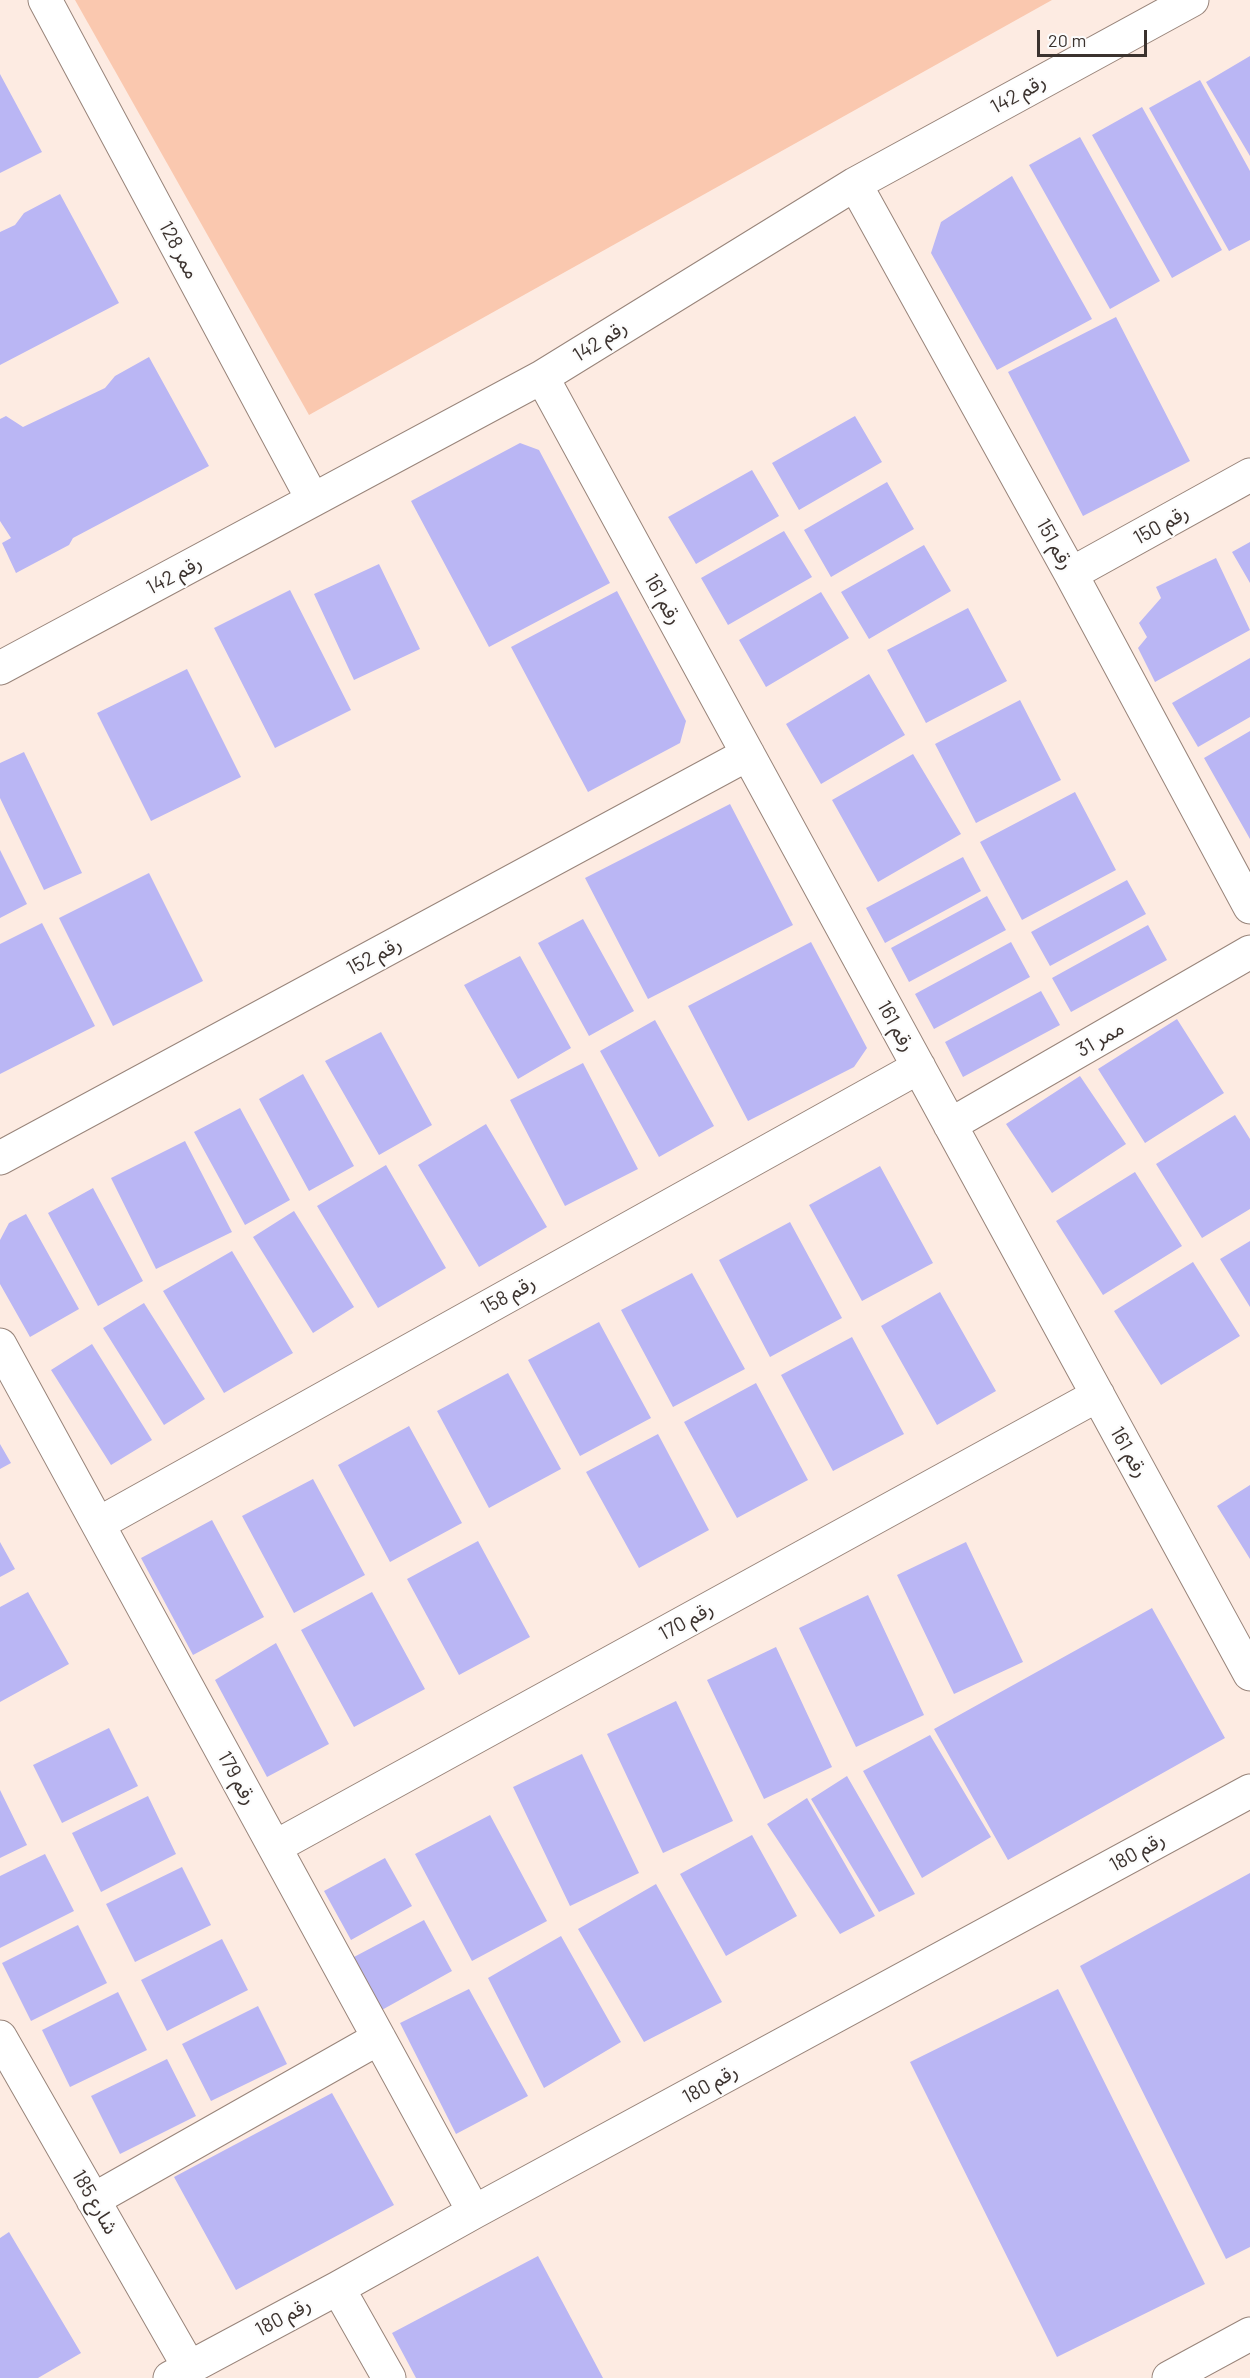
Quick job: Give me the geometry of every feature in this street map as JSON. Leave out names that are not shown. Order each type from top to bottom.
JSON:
[{"type":"street","name":"ممر 128","points":[[45,0],[313,500]]},
{"type":"street","name":"رقم 142","points":[[0,668],[542,377],[855,184],[1192,0]]},
{"type":"street","name":"رقم 151","points":[[855,184],[1249,901]]},
{"type":"street","name":"رقم 161","points":[[542,377],[1250,1674]]},
{"type":"street","name":"رقم 150","points":[[1071,574],[1250,475]]},
{"type":"street","name":"رقم 152","points":[[0,1158],[748,754]]},
{"type":"street","name":"ممر 31","points":[[950,1125],[1250,952]]},
{"type":"street","name":"رقم 158","points":[[98,1524],[919,1067]]},
{"type":"street","name":"رقم 179","points":[[0,1345],[474,2212]]},
{"type":"street","name":"رقم 170","points":[[275,1847],[1098,1395]]},
{"type":"street","name":"رقم 180","points":[[180,2372],[1250,1791]]},
{"type":"street","name":"شارع 185","points":[[0,2037],[93,2200],[180,2372]]},
{"type":"street","points":[[93,2200],[379,2038]]},
{"type":"street","points":[[338,2288],[388,2378]]},
{"type":"street","points":[[1169,2378],[1250,2334]]},
{"type":"shaded area","points":[[75,0],[1052,0],[309,415]]},
{"type":"building","points":[[1250,56],[1250,156],[1206,82]]},
{"type":"building","points":[[0,74],[42,152],[0,173]]},
{"type":"building","points":[[1200,80],[1250,171],[1250,240],[1229,251],[1149,108]]},
{"type":"building","points":[[1142,107],[1222,250],[1172,278],[1092,135]]},
{"type":"building","points":[[1080,137],[1160,281],[1110,309],[1029,165]]},
{"type":"building","points":[[1012,176],[1092,319],[997,370],[931,253],[941,222]]},
{"type":"building","points":[[60,194],[119,303],[0,365],[0,232],[15,225],[24,213]]},
{"type":"building","points":[[1116,317],[1190,461],[1083,516],[1008,372]]},
{"type":"building","points":[[149,357],[209,466],[73,538],[69,545],[16,573],[2,543],[11,538],[0,521],[0,419],[6,416],[23,427],[105,388],[115,376]]},
{"type":"building","points":[[855,416],[882,462],[799,510],[772,463]]},
{"type":"building","points":[[520,443],[539,450],[610,583],[489,647],[411,501]]},
{"type":"building","points":[[752,470],[779,516],[696,564],[668,517]]},
{"type":"building","points":[[887,482],[914,529],[831,577],[804,530]]},
{"type":"building","points":[[784,531],[812,577],[728,625],[701,578]]},
{"type":"building","points":[[1250,542],[1250,583],[1232,552]]},
{"type":"building","points":[[924,545],[951,591],[869,639],[841,592]]},
{"type":"building","points":[[1216,558],[1250,630],[1155,682],[1138,648],[1147,637],[1139,623],[1161,598],[1156,587]]},
{"type":"building","points":[[379,564],[420,649],[354,680],[314,594]]},
{"type":"building","points":[[290,590],[351,710],[275,748],[214,628]]},
{"type":"building","points":[[617,591],[686,721],[680,743],[588,792],[511,647]]},
{"type":"building","points":[[821,592],[849,638],[766,687],[739,640]]},
{"type":"building","points":[[968,608],[1007,681],[926,723],[887,650]]},
{"type":"building","points":[[1250,658],[1250,717],[1198,747],[1172,703]]},
{"type":"building","points":[[187,669],[241,777],[151,821],[97,713]]},
{"type":"building","points":[[869,674],[905,735],[821,784],[786,724]]},
{"type":"building","points":[[1020,700],[1061,780],[976,823],[935,744]]},
{"type":"building","points":[[1250,731],[1250,839],[1204,758]]},
{"type":"building","points":[[24,752],[82,873],[44,890],[0,798],[0,763]]},
{"type":"building","points":[[913,754],[961,834],[878,882],[832,800]]},
{"type":"building","points":[[1075,792],[1116,870],[1022,920],[980,842]]},
{"type":"building","points":[[730,804],[793,925],[648,999],[585,878]]},
{"type":"building","points":[[0,850],[27,904],[0,918]]},
{"type":"building","points":[[963,857],[981,891],[885,943],[866,908]]},
{"type":"building","points":[[149,873],[203,981],[113,1026],[59,918]]},
{"type":"building","points":[[1127,880],[1146,914],[1050,966],[1031,932]]},
{"type":"building","points":[[987,896],[1006,930],[909,982],[891,948]]},
{"type":"building","points":[[583,919],[634,1011],[589,1036],[538,943]]},
{"type":"building","points":[[42,923],[95,1026],[0,1074],[0,944]]},
{"type":"building","points":[[1148,925],[1167,960],[1071,1012],[1052,978]]},
{"type":"building","points":[[811,942],[867,1048],[854,1067],[748,1121],[688,1006]]},
{"type":"building","points":[[1011,942],[1030,977],[934,1029],[915,994]]},
{"type":"building","points":[[520,956],[571,1048],[518,1079],[464,985]]},
{"type":"building","points":[[1041,991],[1060,1025],[963,1077],[945,1042]]},
{"type":"building","points":[[1177,1019],[1224,1093],[1145,1143],[1098,1069]]},
{"type":"building","points":[[655,1020],[714,1126],[659,1157],[600,1051]]},
{"type":"building","points":[[381,1032],[432,1125],[379,1155],[325,1061]]},
{"type":"building","points":[[583,1063],[638,1169],[565,1206],[510,1100]]},
{"type":"building","points":[[303,1074],[354,1166],[309,1191],[259,1099]]},
{"type":"building","points":[[1080,1076],[1126,1144],[1052,1193],[1006,1124]]},
{"type":"building","points":[[240,1108],[290,1200],[245,1225],[194,1132]]},
{"type":"building","points":[[1235,1115],[1250,1139],[1250,1209],[1202,1238],[1156,1164]]},
{"type":"building","points":[[486,1124],[547,1227],[479,1267],[418,1165]]},
{"type":"building","points":[[185,1141],[232,1232],[156,1269],[111,1178]]},
{"type":"building","points":[[386,1165],[446,1268],[378,1308],[317,1206]]},
{"type":"building","points":[[880,1166],[933,1263],[862,1301],[809,1205]]},
{"type":"building","points":[[1135,1172],[1182,1246],[1103,1295],[1056,1221]]},
{"type":"building","points":[[93,1188],[143,1281],[98,1306],[48,1213]]},
{"type":"building","points":[[294,1211],[354,1307],[313,1333],[253,1237]]},
{"type":"building","points":[[26,1214],[79,1309],[30,1337],[0,1284],[0,1240],[9,1223]]},
{"type":"building","points":[[790,1222],[842,1318],[770,1357],[719,1260]]},
{"type":"building","points":[[1250,1241],[1250,1307],[1220,1259]]},
{"type":"building","points":[[232,1251],[293,1353],[224,1393],[163,1291]]},
{"type":"building","points":[[1193,1262],[1240,1336],[1161,1385],[1114,1311]]},
{"type":"building","points":[[692,1273],[745,1369],[673,1407],[621,1310]]},
{"type":"building","points":[[940,1292],[996,1391],[937,1425],[881,1326]]},
{"type":"building","points":[[144,1303],[205,1399],[164,1425],[103,1328]]},
{"type":"building","points":[[599,1322],[651,1418],[580,1456],[528,1360]]},
{"type":"building","points":[[852,1337],[904,1434],[833,1471],[781,1375]]},
{"type":"building","points":[[92,1344],[152,1440],[111,1465],[51,1370]]},
{"type":"building","points":[[508,1373],[561,1469],[489,1508],[437,1411]]},
{"type":"building","points":[[756,1383],[808,1480],[737,1518],[684,1422]]},
{"type":"building","points":[[409,1426],[462,1523],[390,1562],[338,1465]]},
{"type":"building","points":[[658,1434],[709,1530],[639,1568],[586,1472]]},
{"type":"building","points":[[0,1444],[11,1463],[0,1469]]},
{"type":"building","points":[[313,1479],[365,1575],[294,1613],[242,1516]]},
{"type":"building","points":[[1250,1485],[1250,1559],[1217,1506]]},
{"type":"building","points":[[212,1520],[264,1617],[193,1655],[141,1558]]},
{"type":"building","points":[[478,1541],[530,1637],[459,1675],[407,1579]]},
{"type":"building","points":[[0,1542],[15,1569],[0,1577]]},
{"type":"building","points":[[966,1542],[1023,1662],[954,1694],[897,1575]]},
{"type":"building","points":[[28,1592],[69,1664],[0,1702],[0,1607]]},
{"type":"building","points":[[372,1592],[425,1689],[354,1727],[301,1630]]},
{"type":"building","points":[[868,1595],[924,1715],[856,1747],[799,1628]]},
{"type":"building","points":[[1152,1608],[1225,1738],[1008,1860],[934,1729]]},
{"type":"building","points":[[276,1643],[329,1744],[267,1777],[215,1680]]},
{"type":"building","points":[[776,1647],[832,1767],[764,1799],[707,1680]]},
{"type":"building","points":[[676,1701],[733,1821],[663,1853],[607,1734]]},
{"type":"building","points":[[109,1728],[138,1786],[62,1823],[33,1765]]},
{"type":"building","points":[[930,1735],[991,1837],[922,1878],[863,1771]]},
{"type":"building","points":[[582,1754],[639,1873],[570,1906],[513,1787]]},
{"type":"building","points":[[847,1776],[915,1894],[879,1912],[811,1799]]},
{"type":"building","points":[[0,1790],[27,1845],[0,1858]]},
{"type":"building","points":[[148,1796],[176,1854],[101,1892],[72,1833]]},
{"type":"building","points":[[807,1798],[875,1916],[840,1934],[767,1824]]},
{"type":"building","points":[[490,1815],[547,1921],[472,1961],[415,1854]]},
{"type":"building","points":[[752,1835],[797,1916],[726,1956],[680,1874]]},
{"type":"building","points":[[45,1854],[74,1911],[0,1948],[0,1876]]},
{"type":"building","points":[[385,1858],[412,1906],[351,1940],[324,1891]]},
{"type":"building","points":[[182,1867],[211,1925],[135,1962],[106,1904]]},
{"type":"building","points":[[1250,1873],[1250,2247],[1226,2259],[1080,1966]]},
{"type":"building","points":[[656,1884],[722,2002],[644,2042],[578,1929]]},
{"type":"building","points":[[424,1920],[452,1971],[380,2011],[354,1957]]},
{"type":"building","points":[[78,1925],[107,1983],[31,2021],[2,1963]]},
{"type":"building","points":[[561,1936],[621,2042],[544,2088],[488,1978]]},
{"type":"building","points":[[222,1939],[248,1990],[167,2031],[141,1980]]},
{"type":"building","points":[[469,1989],[528,2096],[456,2134],[400,2023]]},
{"type":"building","points":[[1058,1989],[1205,2284],[1057,2357],[910,2062]]},
{"type":"building","points":[[118,1992],[147,2050],[70,2087],[42,2030]]},
{"type":"building","points":[[258,2006],[287,2064],[211,2101],[182,2044]]},
{"type":"building","points":[[167,2059],[196,2116],[120,2154],[91,2096]]},
{"type":"building","points":[[332,2093],[394,2205],[236,2290],[174,2177]]},
{"type":"building","points":[[9,2232],[81,2353],[38,2378],[0,2378],[0,2238]]},
{"type":"building","points":[[538,2256],[603,2378],[416,2378],[392,2333]]}]
